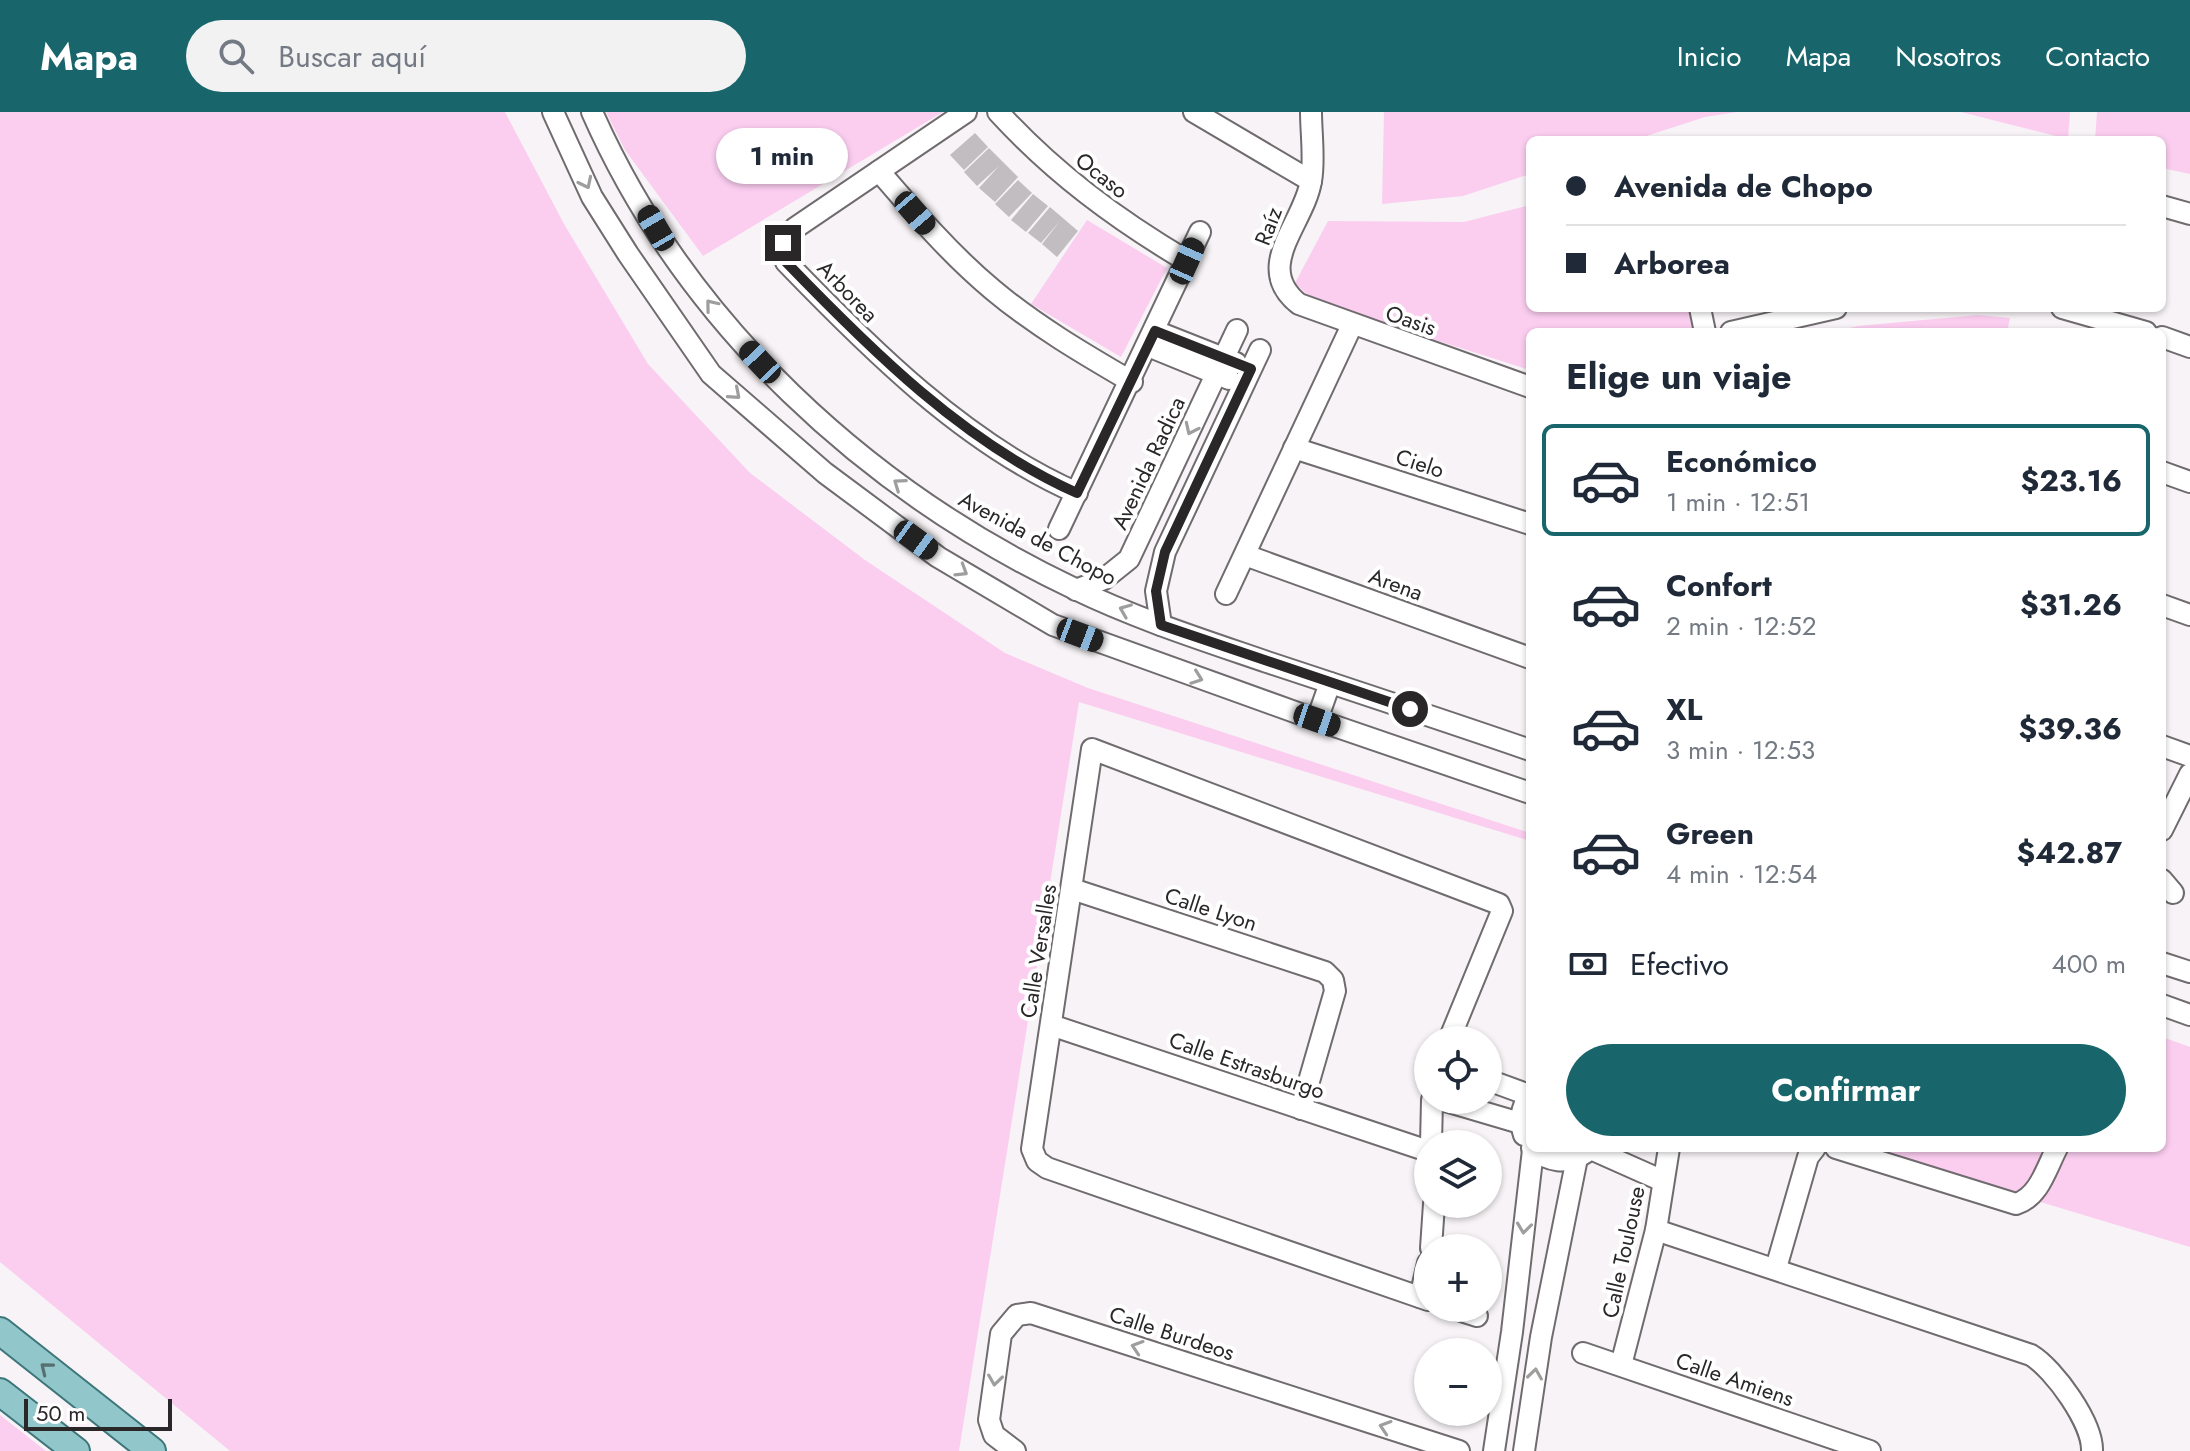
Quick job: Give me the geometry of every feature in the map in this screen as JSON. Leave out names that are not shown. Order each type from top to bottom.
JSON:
[{"type":"main road","points":[[0,1331],[152,1451]]},
{"type":"main road","points":[[0,1392],[76,1451]]},
{"type":"street","points":[[553,112],[592,197],[711,374],[825,473],[938,557],[1053,625],[1526,792]]},
{"type":"street","name":"Avenida de Chopo","points":[[592,112],[649,217],[690,279],[792,397],[871,464],[968,533],[1076,590],[1161,625],[1526,749]]},
{"type":"street","name":"Arborea","points":[[966,112],[795,228],[781,250],[786,262],[858,337],[929,398],[1013,458],[1049,481],[1077,493]]},
{"type":"street","name":"Ocaso","points":[[998,112],[1078,190],[1131,228],[1187,261]]},
{"type":"street","points":[[1194,112],[1311,181]]},
{"type":"street","name":"Raíz","points":[[1282,288],[1278,268],[1311,181],[1311,112]]},
{"type":"street","points":[[879,171],[933,234],[993,290],[1060,340],[1132,382]]},
{"type":"street","points":[[2166,207],[2190,214]]},
{"type":"street","points":[[1059,529],[1132,382],[1200,232]]},
{"type":"street","name":"Oasis","points":[[1282,288],[1299,304],[1526,386]]},
{"type":"street","points":[[1748,328],[1818,312]]},
{"type":"street","points":[[2076,312],[2132,328]]},
{"type":"street","points":[[1226,594],[1352,325]]},
{"type":"street","name":"Avenida Radica","points":[[1076,590],[1104,579],[1129,559],[1237,330]]},
{"type":"street","points":[[2166,338],[2190,347]]},
{"type":"street","points":[[1151,339],[1220,366],[1252,368],[1165,552],[1156,591],[1161,625]]},
{"type":"street","name":"Cielo","points":[[1294,448],[1526,523]]},
{"type":"street","points":[[2166,473],[2190,482]]},
{"type":"street","name":"Arena","points":[[1245,555],[1526,657]]},
{"type":"street","points":[[2166,606],[2190,615]]},
{"type":"street","points":[[1317,720],[1330,683]]},
{"type":"street","points":[[2166,747],[2190,756]]},
{"type":"street","name":"Calle Versalles","points":[[1414,1296],[1047,1168],[1037,1161],[1032,1149],[1092,749],[1491,900],[1502,911],[1455,1026]]},
{"type":"street","points":[[2166,822],[2190,774]]},
{"type":"street","name":"Calle Lyon","points":[[1072,889],[1325,972],[1333,980],[1335,991],[1301,1109]]},
{"type":"street","points":[[2166,964],[2190,972]]},
{"type":"street","points":[[2166,1006],[2190,1015]]},
{"type":"street","name":"Calle Estrasburgo","points":[[1051,1025],[1414,1146]]},
{"type":"street","points":[[1502,1085],[1526,1093]]},
{"type":"street","points":[[1526,1101],[1520,1123],[1526,1136]]},
{"type":"street","points":[[1489,1114],[1520,1123]]},
{"type":"street","points":[[1494,1451],[1512,1332],[1532,1152]]},
{"type":"street","points":[[1538,1152],[1562,1162],[1586,1152],[1663,1181]]},
{"type":"street","points":[[1524,1451],[1541,1337],[1586,1152]]},
{"type":"street","name":"Calle Toulouse","points":[[1621,1365],[1656,1230],[1668,1152]]},
{"type":"street","points":[[1776,1268],[1812,1152]]},
{"type":"street","points":[[1849,1152],[2016,1204],[2027,1201],[2035,1192],[2055,1152]]},
{"type":"street","points":[[1656,1230],[2031,1355],[2043,1363],[2089,1431],[2092,1451]]},
{"type":"street","name":"Calle Burdeos","points":[[1015,1451],[994,1435],[989,1420],[1001,1334],[1017,1315],[1031,1313],[1459,1451]]},
{"type":"street","points":[[1512,1332],[1541,1337]]},
{"type":"street","name":"Calle Amiens","points":[[1583,1353],[1870,1451]]},
{"type":"shaded area","points":[[0,112],[505,112],[564,224],[648,364],[750,473],[865,560],[1005,653],[1088,688],[1526,832],[1526,840],[1079,702],[959,1451],[230,1451],[0,1262]]},
{"type":"shaded area","points":[[606,112],[943,112],[703,256],[625,150]]},
{"type":"shaded area","points":[[1384,112],[1737,112],[1705,117],[1646,136],[1526,136],[1526,175],[1463,196],[1382,204]]},
{"type":"shaded area","points":[[1961,112],[2070,112],[2068,136],[2056,136]]},
{"type":"shaded area","points":[[2097,112],[2190,112],[2190,174],[2166,169],[2166,136],[2095,136]]},
{"type":"shaded area","points":[[1526,206],[1526,312],[1689,312],[1692,328],[1526,328],[1526,369],[1315,302],[1295,283],[1328,221],[1464,222]]},
{"type":"shaded area","points":[[1087,220],[1167,268],[1121,357],[1031,304]]},
{"type":"shaded area","points":[[1978,315],[2010,318],[2008,328],[1850,328]]},
{"type":"shaded area","points":[[2166,1038],[2190,1047],[2190,1247],[1874,1152],[2166,1152]]},
{"type":"shaded area","points":[[0,1415],[46,1451],[0,1451]]},
{"type":"building","points":[[975,133],[988,147],[964,170],[950,155]]},
{"type":"building","points":[[989,148],[1018,177],[995,202],[979,188],[999,166],[977,186],[964,172]]},
{"type":"building","points":[[1018,180],[1032,193],[1009,217],[995,204]]},
{"type":"building","points":[[1033,194],[1048,206],[1026,232],[1011,220]]},
{"type":"building","points":[[1050,207],[1078,231],[1057,257],[1042,244],[1060,221],[1041,243],[1028,233]]},
{"type":"route","points":[[783,243],[781,250],[786,262],[858,337],[929,398],[1013,458],[1049,481],[1077,493],[1155,331],[1251,369],[1165,552],[1156,591],[1161,625],[1410,709]]}]
